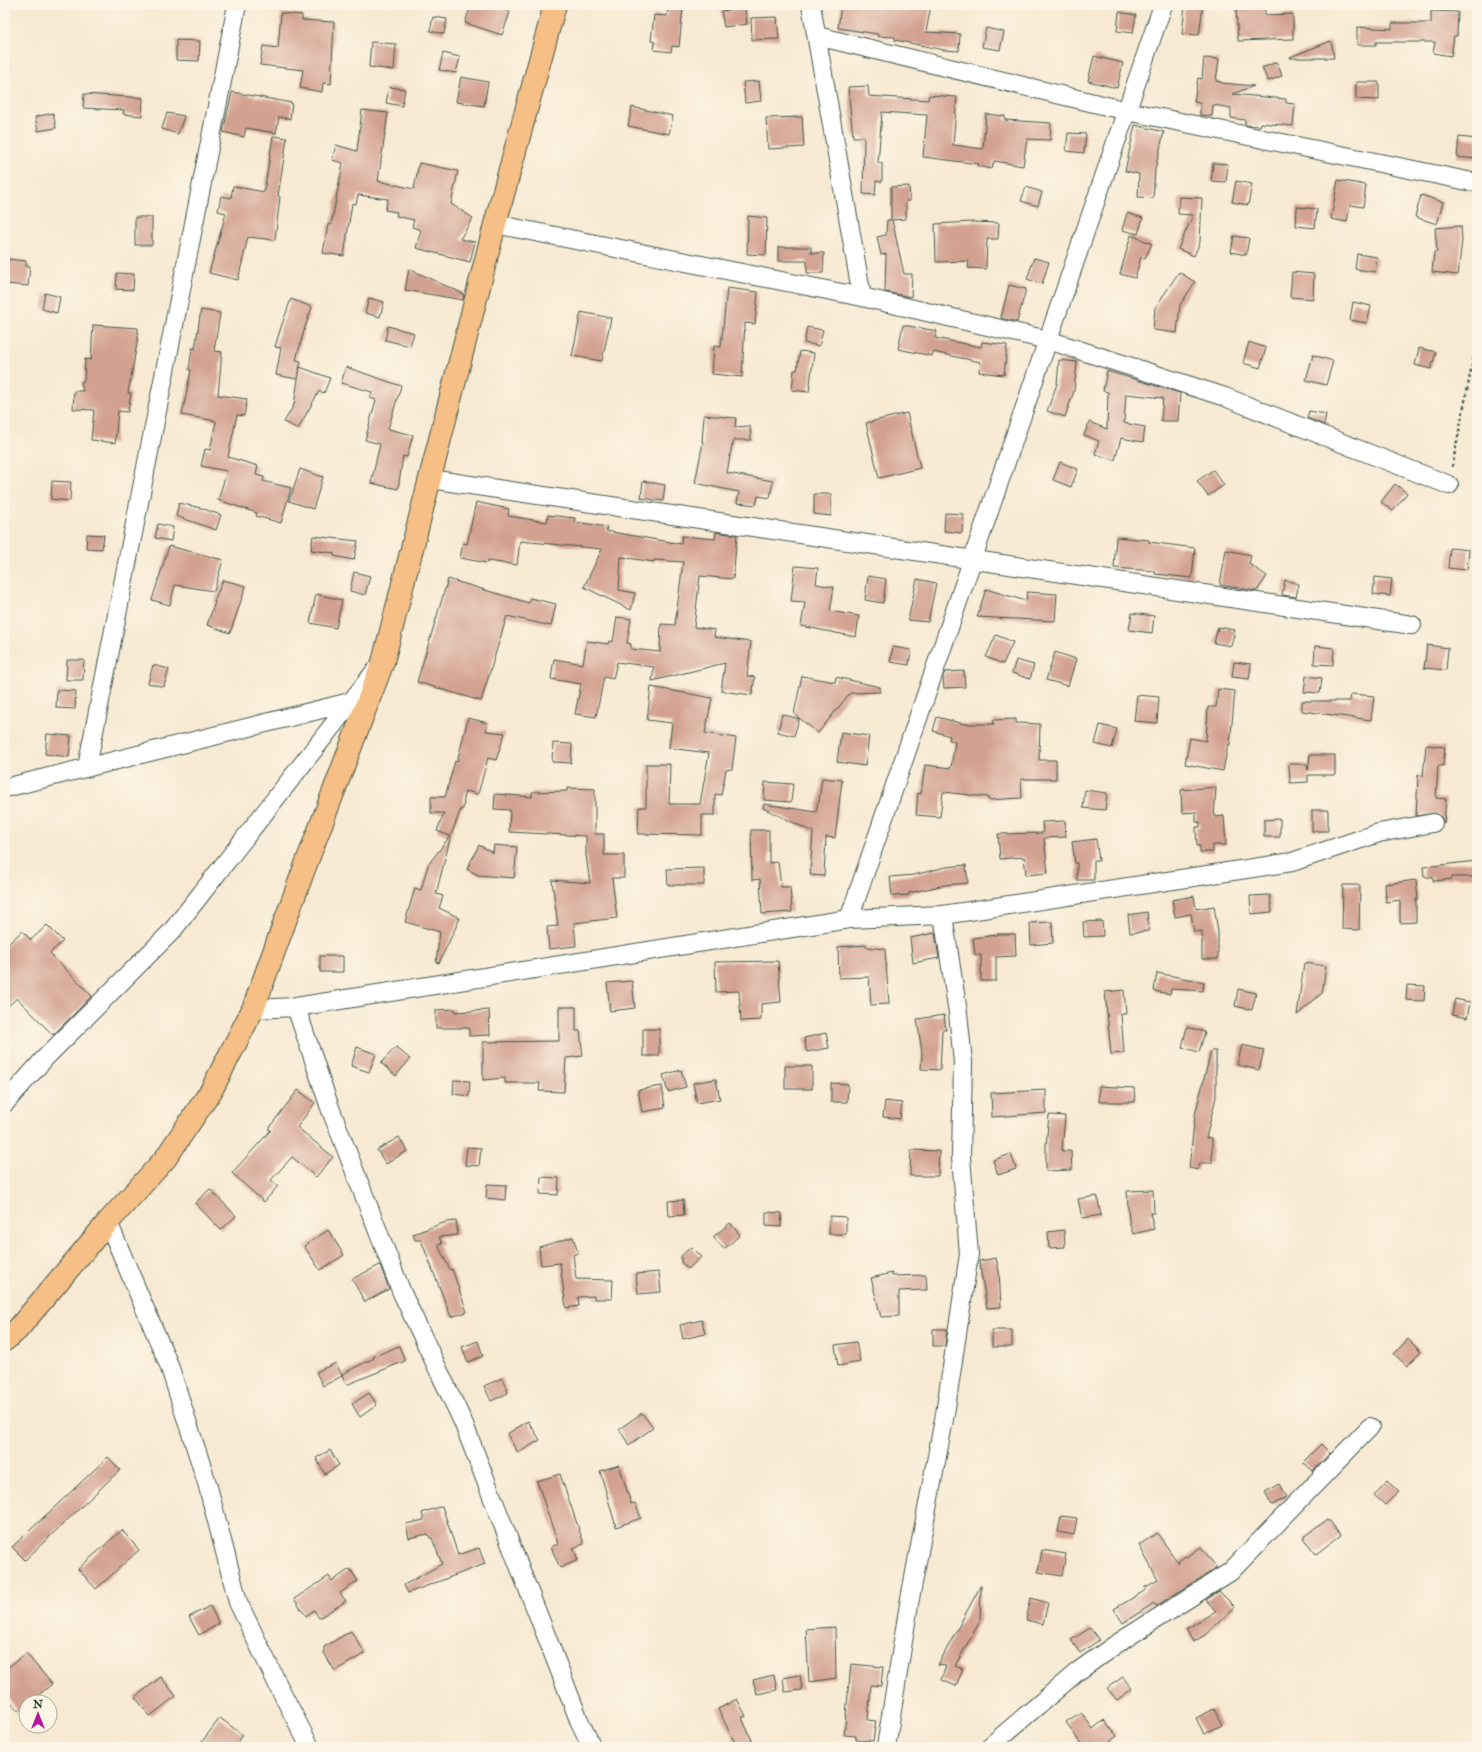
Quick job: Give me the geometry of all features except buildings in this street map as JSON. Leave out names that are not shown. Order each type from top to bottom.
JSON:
[{"type":"main road","points":[[5,1340],[17,1330],[108,1222],[165,1159],[211,1091],[253,1009],[303,872],[383,662],[495,224],[555,5]]},
{"type":"street","points":[[87,767],[237,5]]},
{"type":"street","points":[[812,5],[862,297]]},
{"type":"street","points":[[849,918],[1163,5]]},
{"type":"street","points":[[817,36],[1127,111],[1477,183]]},
{"type":"street","points":[[495,224],[862,297],[1048,340],[1225,398],[1449,485]]},
{"type":"street","points":[[430,479],[1412,625]]},
{"type":"street","points":[[5,1103],[45,1058],[172,932],[350,702],[383,662]]},
{"type":"street","points":[[5,788],[350,702]]},
{"type":"street","points":[[253,1009],[296,1007],[849,918],[943,915],[1292,862],[1379,833],[1433,823]]},
{"type":"street","points":[[886,1747],[909,1604],[945,1414],[969,1254],[961,1157],[963,1062],[958,1013],[943,915]]},
{"type":"street","points":[[296,1007],[329,1105],[402,1294],[463,1422],[579,1720],[592,1747]]},
{"type":"street","points":[[108,1222],[169,1364],[207,1483],[238,1602],[310,1747]]},
{"type":"street","points":[[989,1747],[1077,1672],[1115,1645],[1230,1572],[1370,1427]]},
{"type":"path","points":[[1449,485],[1477,340]]}]
